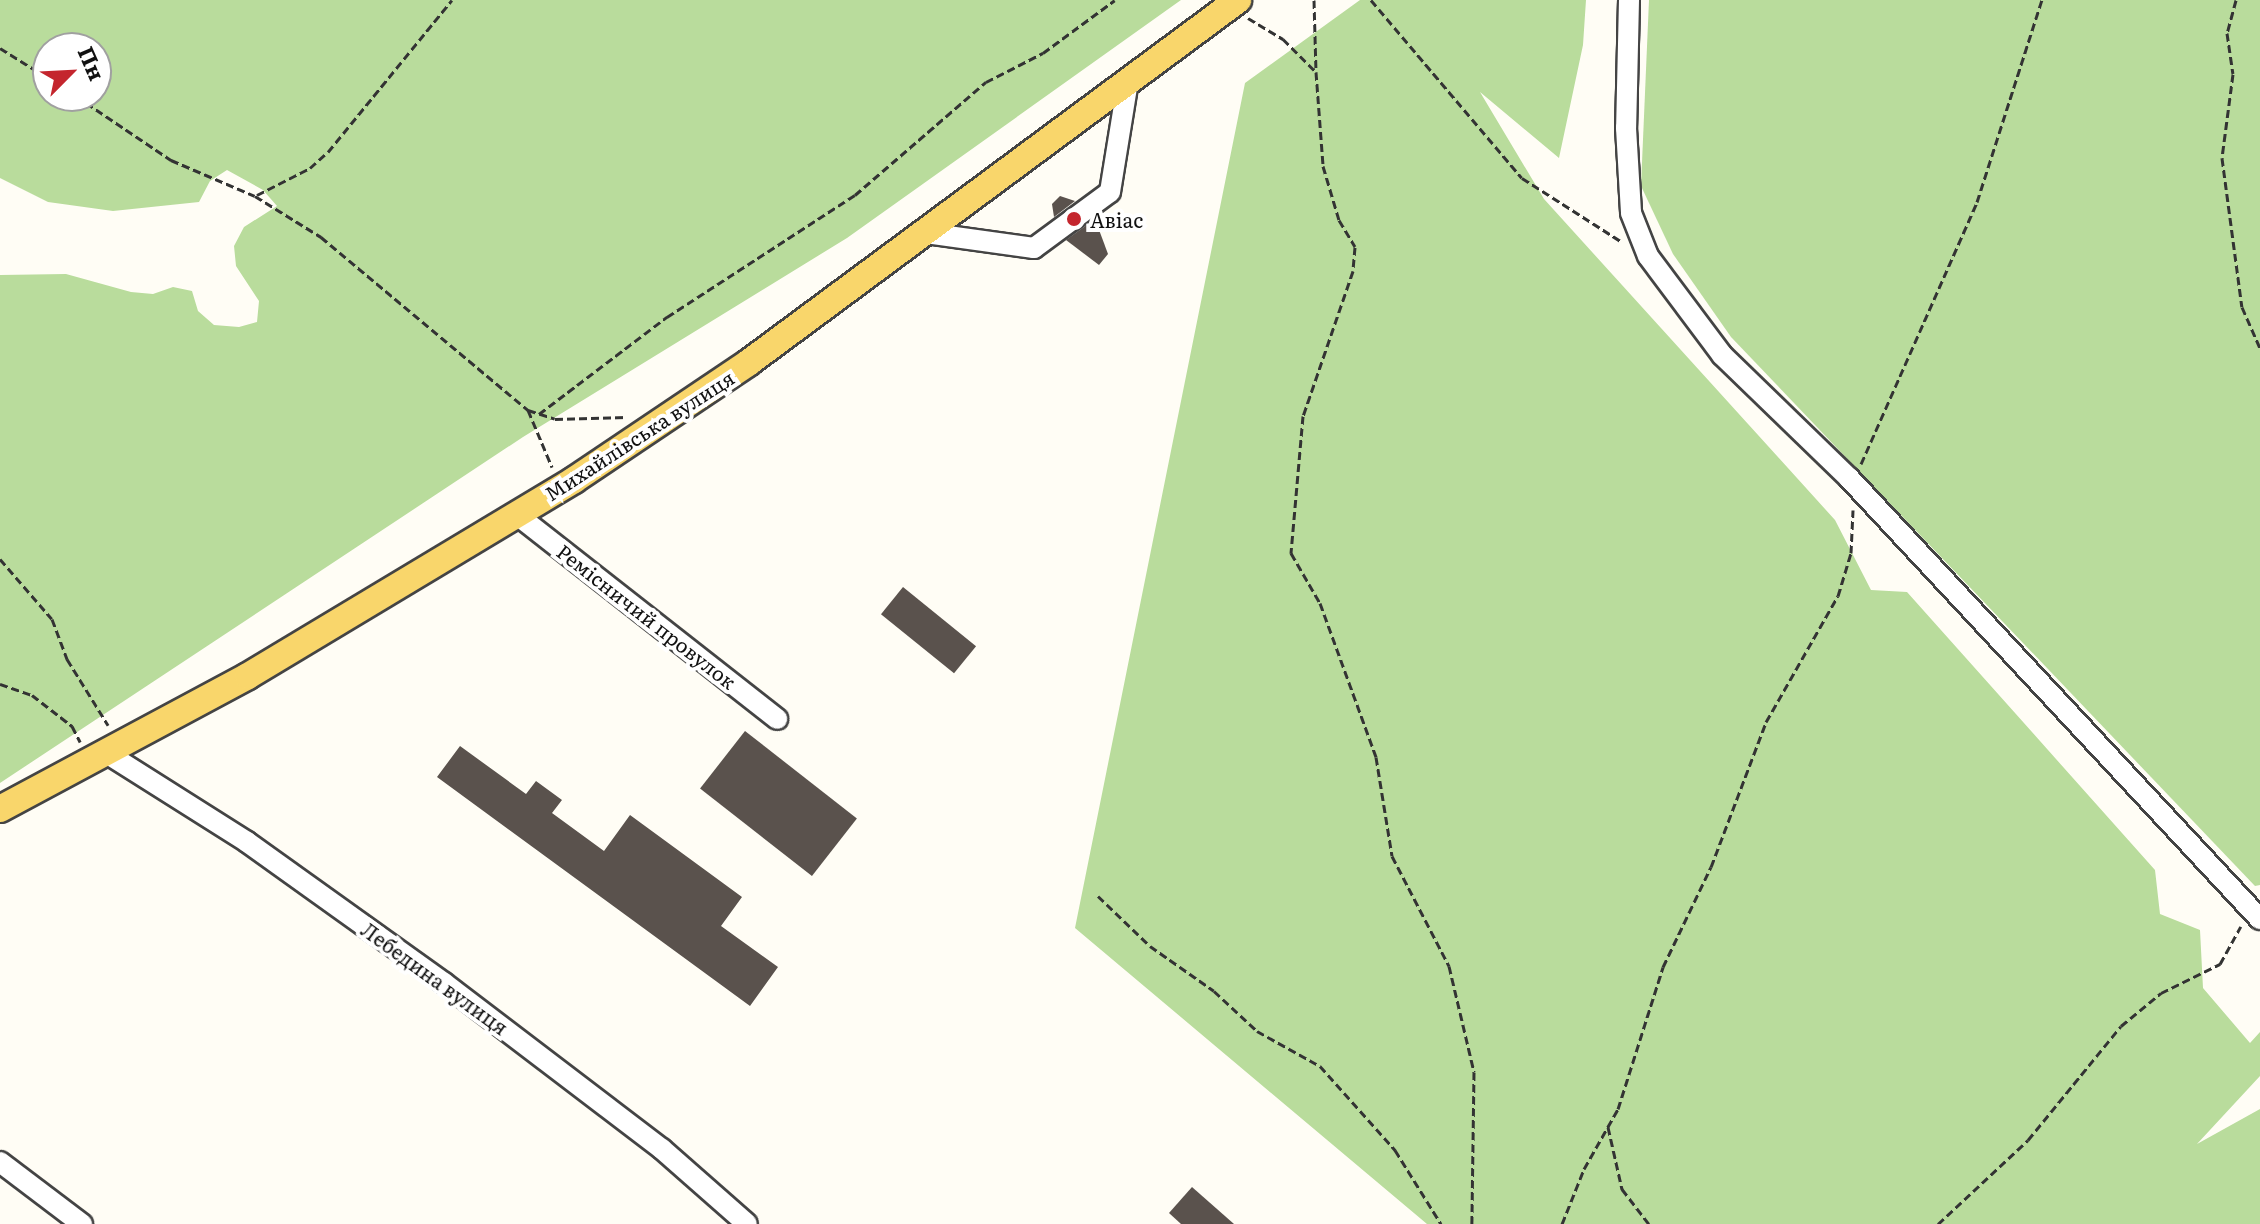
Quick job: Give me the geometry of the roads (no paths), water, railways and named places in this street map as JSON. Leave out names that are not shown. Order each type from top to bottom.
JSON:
[{"type":"main road","name":"Михайлівська вулиця","points":[[0,809],[107,754],[548,495],[664,419],[926,233],[1234,3]]},
{"type":"street","points":[[1629,0],[1626,128],[1631,213],[1648,256],[1722,355],[1853,483],[2256,914]]},
{"type":"street","points":[[926,233],[1034,248],[1110,192],[1128,81]]},
{"type":"street","name":"Ремісничий провулок","points":[[516,514],[777,719]]},
{"type":"street","name":"Лебедина вулиця","points":[[107,754],[247,842],[444,983],[662,1149],[747,1224]]},
{"type":"street","points":[[0,1162],[82,1224]]},
{"type":"place","name":"Авіас","points":[[1074,219]]}]
